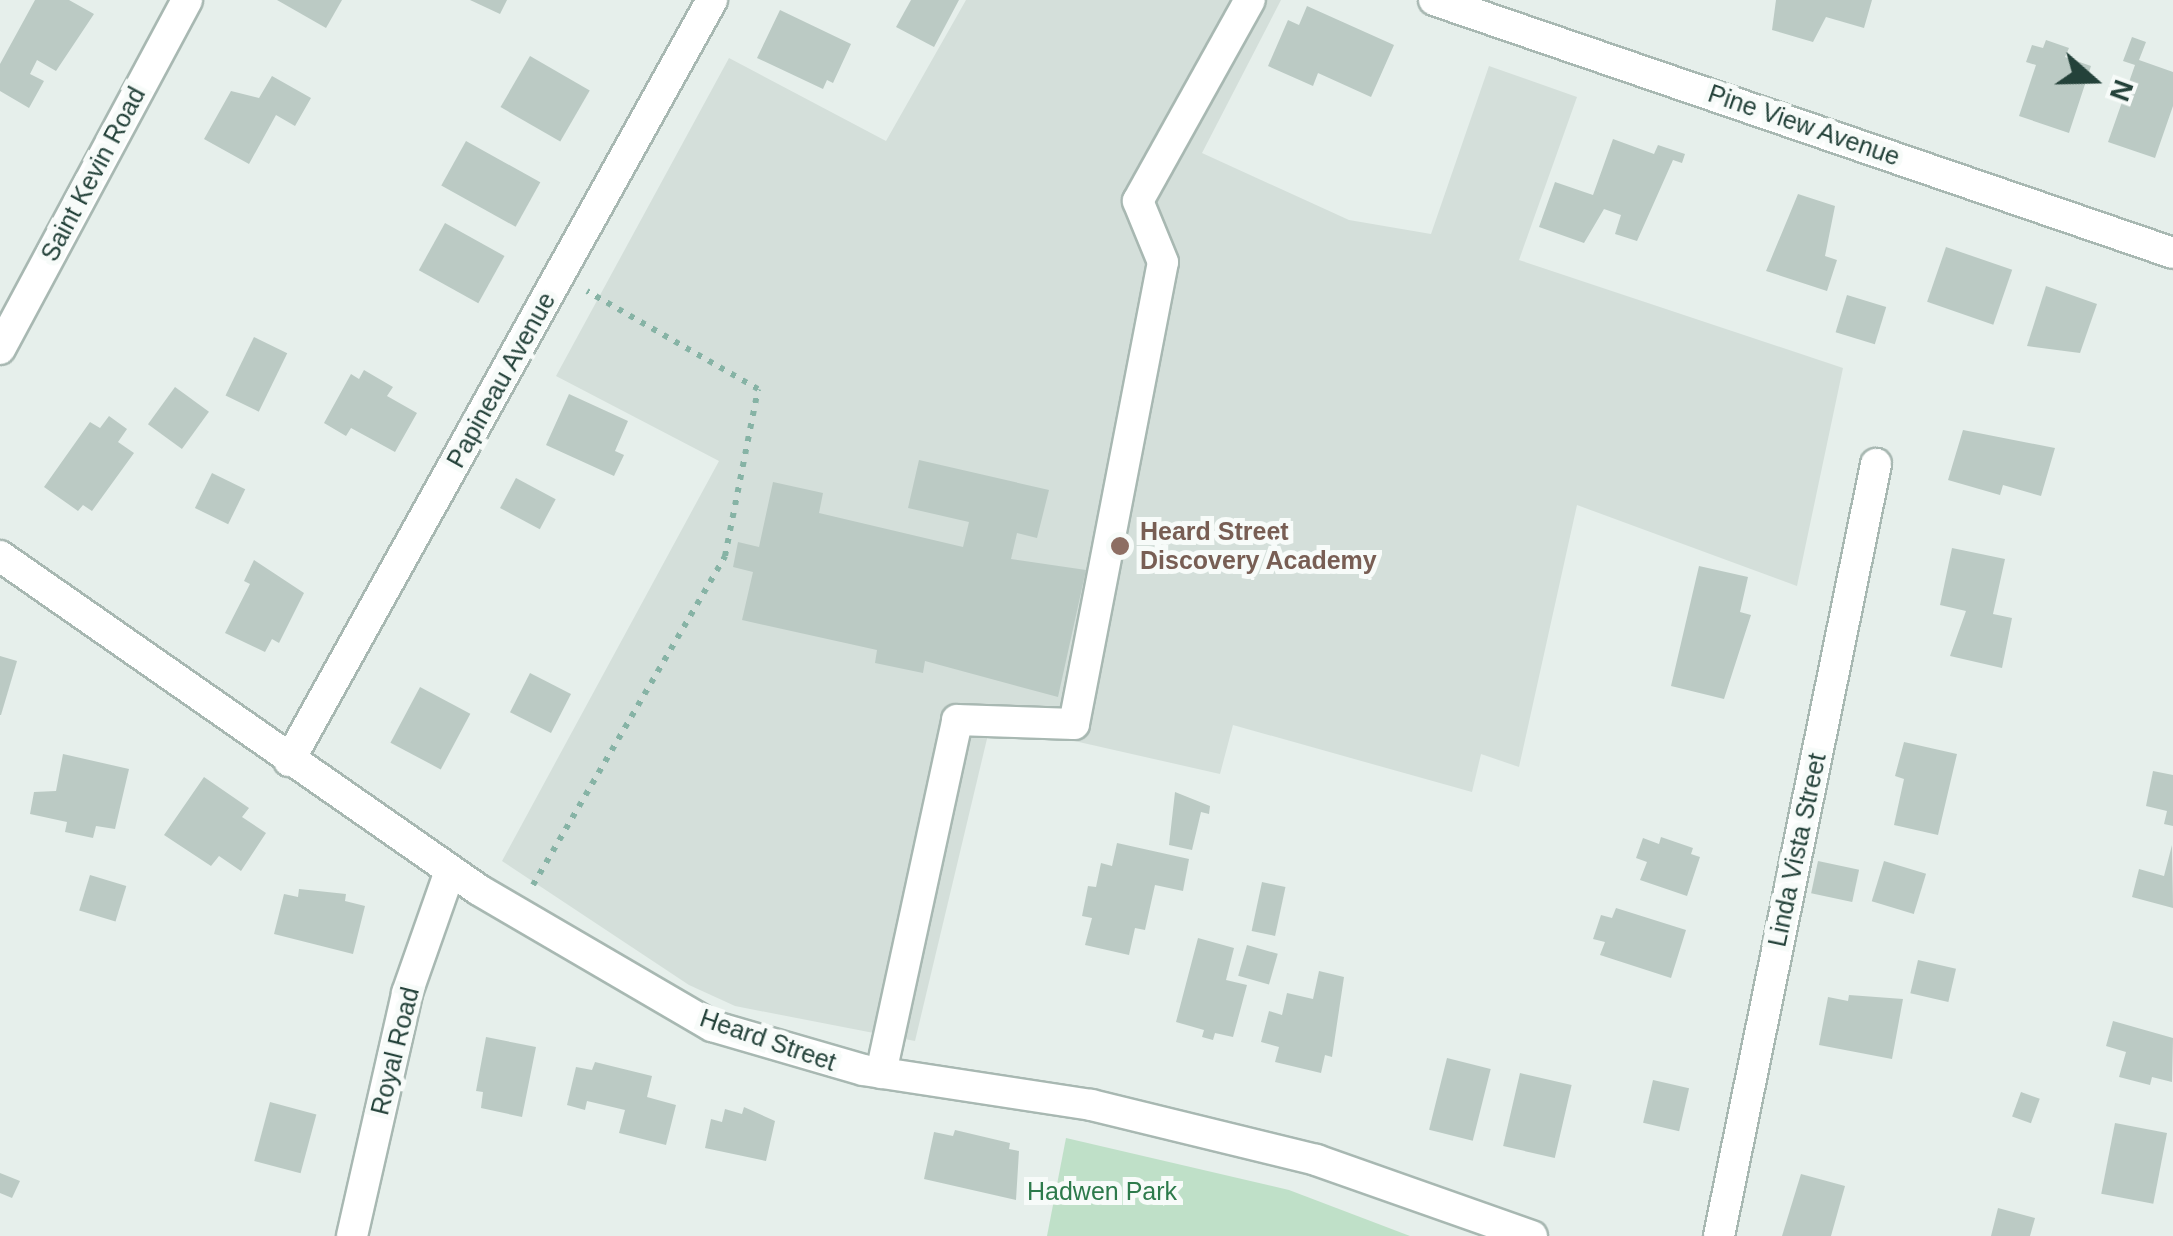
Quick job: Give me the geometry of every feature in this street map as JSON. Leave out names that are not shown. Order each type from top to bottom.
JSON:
[{"type":"street","name":"Saint Kevin Road","points":[[0,349],[187,0]]},
{"type":"street","name":"Papineau Avenue","points":[[289,761],[712,0]]},
{"type":"street","points":[[881,1073],[957,720],[1074,724],[1163,262],[1138,201],[1250,0]]},
{"type":"street","name":"Pine View Avenue","points":[[1434,0],[2173,254]]},
{"type":"street","name":"Linda Vista Street","points":[[1718,1236],[1876,464]]},
{"type":"street","name":"Heard Street","points":[[0,556],[450,871],[712,1026],[881,1073],[1091,1105],[1316,1160],[1532,1236]]},
{"type":"street","name":"Royal Road","points":[[352,1236],[407,993],[450,871]]},
{"type":"path","points":[[518,912],[725,556],[758,390],[559,276]]},
{"type":"shaded area","name":"Heard Street Discovery Academy","points":[[966,0],[1281,0],[1202,153],[1349,220],[1431,234],[1489,66],[1577,97],[1519,260],[1843,368],[1797,586],[1577,505],[1519,767],[1481,754],[1472,792],[1233,725],[1220,774],[991,722],[915,1041],[735,1006],[689,985],[502,861],[719,461],[556,376],[729,58],[886,141]]},
{"type":"green space","name":"Hadwen Park","points":[[1066,1138],[1289,1190],[1410,1236],[1047,1236]]},
{"type":"building","points":[[35,0],[69,0],[94,14],[56,71],[37,60],[30,74],[44,81],[29,108],[0,91],[0,64]]},
{"type":"building","points":[[277,0],[342,0],[326,28]]},
{"type":"building","points":[[470,0],[507,0],[500,14]]},
{"type":"building","points":[[911,0],[959,0],[934,47],[896,27]]},
{"type":"building","points":[[1776,0],[1872,0],[1864,28],[1826,17],[1813,42],[1772,30]]},
{"type":"building","points":[[1307,6],[1394,45],[1371,97],[1318,73],[1313,86],[1268,66],[1288,20],[1299,25]]},
{"type":"building","points":[[780,10],[851,44],[833,83],[827,80],[823,89],[757,58]]},
{"type":"building","points":[[2132,37],[2146,42],[2139,60],[2173,72],[2173,106],[2155,158],[2108,142],[2135,65],[2123,61]]},
{"type":"building","points":[[2046,40],[2069,48],[2065,57],[2091,66],[2069,133],[2019,116],[2036,65],[2026,62],[2032,45],[2043,48]]},
{"type":"building","points":[[530,56],[590,90],[560,142],[500,107]]},
{"type":"building","points":[[272,76],[311,98],[295,126],[276,115],[249,164],[204,139],[231,91],[259,98]]},
{"type":"building","points":[[1613,139],[1654,154],[1658,145],[1685,154],[1682,163],[1673,160],[1637,241],[1615,234],[1621,215],[1604,209],[1584,243],[1539,227],[1555,182],[1593,195]]},
{"type":"building","points":[[466,141],[540,182],[516,227],[441,186]]},
{"type":"building","points":[[1798,194],[1835,206],[1825,256],[1837,260],[1827,291],[1766,271]]},
{"type":"building","points":[[445,223],[504,256],[478,303],[419,270]]},
{"type":"building","points":[[1946,247],[2012,270],[1993,325],[1927,302]]},
{"type":"building","points":[[2046,286],[2097,304],[2080,353],[2027,346]]},
{"type":"building","points":[[1847,295],[1886,307],[1875,344],[1836,332]]},
{"type":"building","points":[[254,337],[287,353],[259,412],[226,395]]},
{"type":"building","points":[[364,370],[393,387],[387,396],[417,413],[395,452],[351,428],[346,436],[324,423],[351,374],[359,379]]},
{"type":"building","points":[[175,387],[209,412],[182,449],[148,424]]},
{"type":"building","points":[[569,394],[628,421],[615,451],[624,455],[614,476],[546,445]]},
{"type":"building","points":[[109,416],[127,429],[118,442],[134,453],[92,511],[83,505],[78,511],[44,487],[90,422],[100,428]]},
{"type":"building","points":[[1963,430],[2055,448],[2041,496],[2003,485],[2000,495],[1948,480]]},
{"type":"building","points":[[919,460],[1049,490],[1037,538],[1017,533],[1011,559],[1086,570],[1058,697],[925,661],[923,673],[875,663],[877,650],[742,620],[753,572],[733,567],[738,542],[759,547],[773,482],[823,493],[819,513],[963,547],[969,522],[908,508]]},
{"type":"building","points":[[212,473],[245,489],[228,524],[195,508]]},
{"type":"building","points":[[516,478],[556,499],[540,529],[500,508]]},
{"type":"building","points":[[1952,548],[2005,559],[1993,614],[2012,618],[2002,668],[1950,656],[1966,611],[1940,605]]},
{"type":"building","points":[[254,560],[304,593],[279,643],[272,639],[265,652],[225,633],[250,584],[244,581]]},
{"type":"building","points":[[1699,566],[1748,577],[1740,612],[1751,615],[1724,699],[1671,686]]},
{"type":"building","points":[[0,656],[17,661],[1,715],[0,715]]},
{"type":"building","points":[[530,673],[571,694],[551,733],[510,712]]},
{"type":"building","points":[[420,687],[470,714],[441,769],[390,743]]},
{"type":"building","points":[[1904,742],[1957,754],[1938,835],[1894,825],[1904,779],[1895,776]]},
{"type":"building","points":[[63,754],[129,769],[115,829],[96,826],[93,838],[65,832],[67,822],[30,814],[34,792],[56,791]]},
{"type":"building","points":[[2153,771],[2173,775],[2173,826],[2164,824],[2167,811],[2146,806]]},
{"type":"building","points":[[204,777],[249,808],[242,817],[266,833],[241,871],[219,856],[211,866],[164,835]]},
{"type":"building","points":[[1175,792],[1210,806],[1209,814],[1201,812],[1192,850],[1169,845]]},
{"type":"building","points":[[1661,837],[1693,848],[1691,854],[1700,857],[1687,896],[1640,880],[1647,862],[1636,858],[1643,838],[1659,844]]},
{"type":"building","points":[[1117,843],[1189,859],[1183,891],[1155,885],[1145,930],[1135,928],[1129,955],[1085,945],[1092,918],[1082,916],[1088,886],[1096,887],[1101,863],[1112,866]]},
{"type":"building","points":[[2172,845],[2173,908],[2132,897],[2139,869],[2164,876]]},
{"type":"building","points":[[1818,861],[1859,870],[1852,902],[1811,893]]},
{"type":"building","points":[[1884,861],[1926,874],[1914,914],[1872,901]]},
{"type":"building","points":[[90,875],[126,886],[116,921],[79,910]]},
{"type":"building","points":[[1262,882],[1285,887],[1275,936],[1252,931]]},
{"type":"building","points":[[299,889],[346,894],[345,901],[365,906],[353,954],[274,934],[284,894],[298,897]]},
{"type":"building","points":[[1616,908],[1686,930],[1671,978],[1600,955],[1605,942],[1593,939],[1601,915],[1612,918]]},
{"type":"building","points":[[1198,938],[1234,948],[1226,980],[1247,985],[1233,1037],[1215,1033],[1213,1040],[1202,1037],[1204,1030],[1176,1022]]},
{"type":"building","points":[[1247,945],[1278,954],[1269,985],[1238,976]]},
{"type":"building","points":[[1918,960],[1956,969],[1948,1002],[1910,993]]},
{"type":"building","points":[[1319,971],[1344,977],[1332,1057],[1325,1055],[1321,1073],[1275,1062],[1279,1047],[1261,1042],[1269,1011],[1282,1015],[1287,993],[1313,999]]},
{"type":"building","points":[[1849,995],[1903,999],[1892,1059],[1819,1045],[1828,997],[1848,1001]]},
{"type":"building","points":[[2113,1021],[2173,1038],[2172,1082],[2152,1077],[2150,1085],[2119,1077],[2126,1052],[2106,1046]]},
{"type":"building","points":[[486,1037],[536,1047],[522,1117],[481,1108],[483,1092],[476,1091]]},
{"type":"building","points":[[1447,1058],[1491,1069],[1473,1141],[1429,1130]]},
{"type":"building","points":[[595,1062],[652,1076],[647,1097],[676,1105],[666,1145],[619,1133],[625,1110],[587,1101],[585,1110],[567,1105],[576,1067],[592,1070]]},
{"type":"building","points":[[1520,1073],[1572,1085],[1555,1158],[1503,1146]]},
{"type":"building","points":[[1653,1080],[1689,1088],[1679,1131],[1643,1123]]},
{"type":"building","points":[[2021,1092],[2040,1099],[2031,1123],[2012,1116]]},
{"type":"building","points":[[270,1102],[316,1114],[301,1173],[254,1161]]},
{"type":"building","points":[[744,1107],[775,1121],[766,1161],[705,1148],[711,1119],[722,1122],[725,1109],[742,1114]]},
{"type":"building","points":[[2115,1123],[2167,1133],[2153,1204],[2101,1194]]},
{"type":"building","points":[[955,1130],[1010,1143],[1009,1149],[1019,1151],[1016,1200],[924,1179],[934,1132],[953,1136]]},
{"type":"building","points":[[0,1173],[20,1181],[12,1198],[0,1193]]},
{"type":"building","points":[[1801,1174],[1845,1186],[1831,1236],[1782,1236]]},
{"type":"building","points":[[1998,1208],[2035,1218],[2030,1236],[1991,1236]]},
{"type":"place","name":"Heard Street Discovery Academy","points":[[1120,546]]}]
